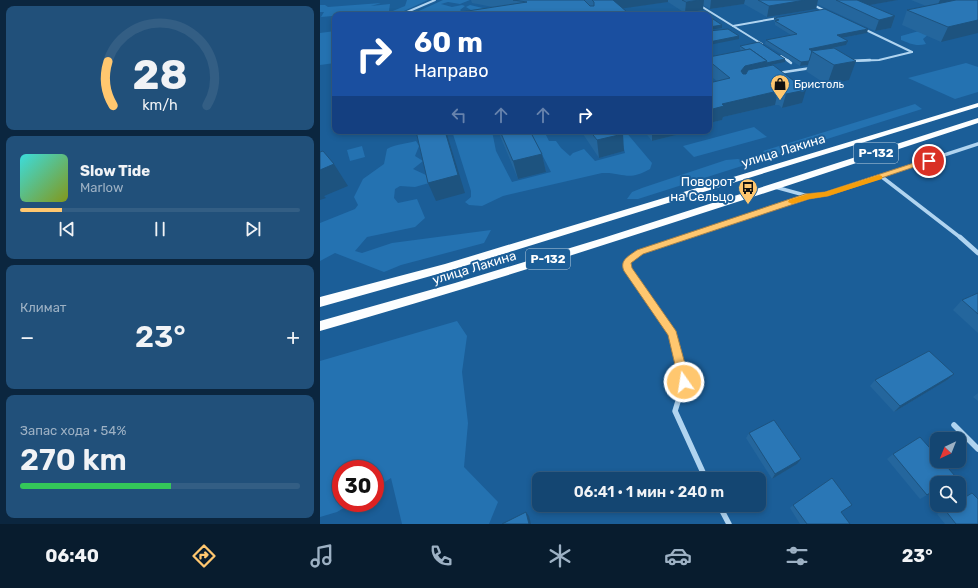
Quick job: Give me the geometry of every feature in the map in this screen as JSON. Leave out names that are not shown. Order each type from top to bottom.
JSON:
[{"type":"highway","name":"улица Лакина","points":[[320,302],[445,268],[978,105]]},
{"type":"highway","name":"улица Лакина","points":[[320,326],[455,288],[774,187],[978,120]]},
{"type":"street","points":[[407,12],[435,0]]},
{"type":"street","points":[[691,0],[710,12]]},
{"type":"street","points":[[804,0],[830,13]]},
{"type":"street","points":[[816,11],[823,10]]},
{"type":"street","points":[[712,13],[766,47]]},
{"type":"street","points":[[728,29],[778,18]]},
{"type":"street","points":[[848,61],[879,60],[912,52],[863,29]]},
{"type":"street","points":[[778,55],[791,62]]},
{"type":"street","points":[[773,74],[817,67]]},
{"type":"street","points":[[703,472],[675,411],[684,382],[673,334],[627,268],[627,262],[640,252],[808,196],[825,194],[882,177],[978,144]]},
{"type":"street","points":[[882,177],[952,230],[978,252]]},
{"type":"street","points":[[774,187],[808,196]]},
{"type":"street","points":[[954,425],[978,449]]},
{"type":"street","points":[[723,512],[729,524]]},
{"type":"shaded area","points":[[407,0],[428,0],[402,12],[390,12],[405,6]]},
{"type":"shaded area","points":[[443,0],[470,0],[460,4],[448,2],[441,4],[452,7],[462,5],[465,6],[460,10],[462,12],[417,12]]},
{"type":"shaded area","points":[[381,3],[371,6],[390,4],[389,11],[332,12],[332,16],[321,17],[324,12],[320,12],[320,5],[325,5],[328,7]]},
{"type":"shaded area","points":[[470,5],[487,9],[480,12],[462,12],[471,10],[466,7]]},
{"type":"shaded area","points":[[332,31],[332,63],[320,65],[320,33]]},
{"type":"shaded area","points":[[919,31],[930,33],[923,39],[926,44],[916,45],[901,40],[901,36]]},
{"type":"shaded area","points":[[966,63],[978,67],[978,92],[955,99],[908,78]]},
{"type":"shaded area","points":[[915,104],[922,109],[770,157],[763,151]]},
{"type":"shaded area","points":[[754,127],[767,137],[694,157],[683,146]]},
{"type":"shaded area","points":[[453,134],[493,134],[496,151],[512,182],[551,172],[532,134],[546,134],[549,141],[556,141],[570,156],[573,153],[584,149],[595,161],[625,153],[624,149],[613,134],[628,134],[652,163],[650,169],[636,175],[626,176],[602,173],[503,196],[482,206],[469,205],[465,202],[471,197],[471,191]]},
{"type":"shaded area","points":[[416,141],[419,146],[415,156],[423,161],[413,169],[426,175],[429,183],[415,187],[400,186],[395,189],[394,198],[398,203],[417,199],[425,218],[415,227],[367,237],[355,251],[362,253],[392,243],[491,230],[484,243],[401,265],[384,272],[335,253],[320,261],[320,223],[355,209],[358,205],[354,197],[363,179],[384,164],[387,149]]},
{"type":"shaded area","points":[[362,146],[365,157],[350,161],[347,150]]},
{"type":"shaded area","points":[[738,159],[746,162],[745,165],[638,199],[627,199],[632,192],[642,188],[726,160]]},
{"type":"shaded area","points":[[457,321],[467,336],[462,372],[468,423],[464,467],[498,502],[489,524],[402,524],[391,478],[384,482],[384,460],[332,460],[332,512],[337,512],[320,517],[320,361]]},
{"type":"building","points":[[513,0],[584,0],[590,6],[594,6],[594,2],[592,0],[613,0],[627,12],[461,12],[527,2]]},
{"type":"building","points":[[682,0],[700,0],[686,2]]},
{"type":"building","points":[[758,0],[805,0],[769,6]]},
{"type":"building","points":[[836,0],[857,0],[895,16],[879,20]]},
{"type":"building","points":[[956,0],[978,0],[978,20],[948,27],[907,10]]},
{"type":"building","points":[[825,9],[868,29],[837,35],[848,41],[809,49],[812,51],[809,61],[801,62],[766,40],[797,34],[775,21],[779,20],[774,18]]},
{"type":"building","points":[[712,18],[722,25],[712,27]]},
{"type":"building","points":[[728,29],[739,36],[712,41],[712,31]]},
{"type":"building","points":[[759,42],[785,59],[766,63],[767,61],[750,49],[746,50],[740,46]]},
{"type":"building","points":[[834,48],[856,61],[834,65],[811,51]]},
{"type":"building","points":[[750,49],[767,61],[745,66],[741,71],[743,74],[746,74],[748,70],[773,65],[806,90],[786,94],[778,91],[722,104],[724,106],[712,109],[712,82],[730,78],[712,63],[712,56]]},
{"type":"building","points":[[417,134],[446,134],[458,175],[428,183]]},
{"type":"building","points":[[501,134],[532,134],[542,154],[513,161]]},
{"type":"building","points":[[592,134],[623,134],[597,140]]},
{"type":"building","points":[[323,151],[334,164],[320,170],[320,152]]},
{"type":"building","points":[[978,293],[978,314],[962,300]]},
{"type":"building","points":[[929,351],[954,374],[900,406],[875,380]]},
{"type":"building","points":[[774,420],[801,459],[775,474],[749,433]]},
{"type":"building","points":[[920,437],[930,448],[930,468],[948,468],[955,476],[930,476],[930,493],[927,495],[893,454]]},
{"type":"building","points":[[832,478],[852,505],[841,512],[850,524],[807,524],[793,505]]},
{"type":"building","points":[[972,493],[978,499],[978,524],[956,524],[947,512],[966,512],[966,497]]},
{"type":"building","points":[[526,512],[529,524],[502,524]]},
{"type":"slow traffic","points":[[792,202],[808,196],[825,194],[879,177]]},
{"type":"place","name":"Бристоль","points":[[780,101]]},
{"type":"place","name":"Поворот на Сельцо","points":[[748,205]]},
{"type":"route","points":[[684,382],[673,334],[627,268],[627,262],[640,252],[808,196],[825,194],[929,161]]}]
